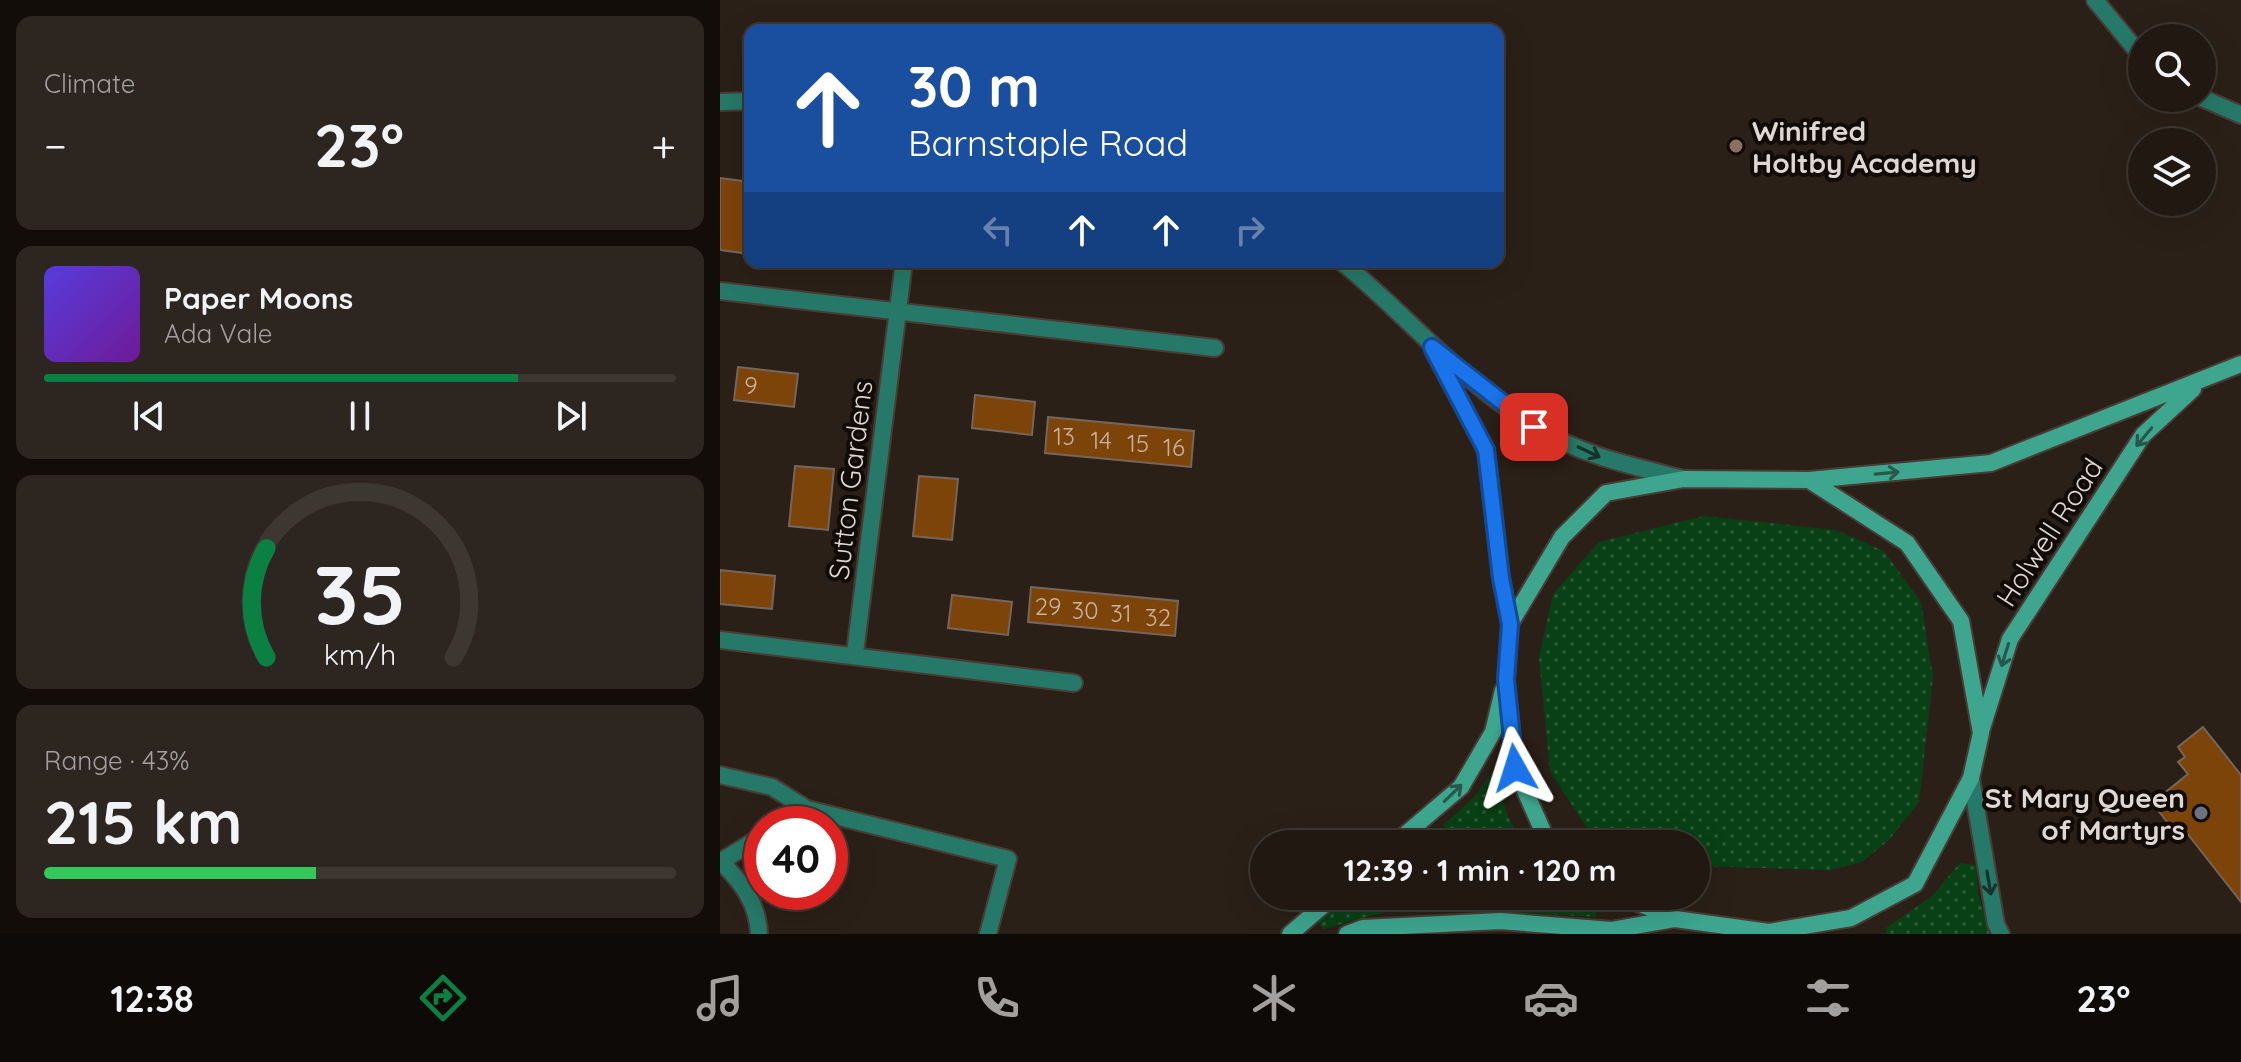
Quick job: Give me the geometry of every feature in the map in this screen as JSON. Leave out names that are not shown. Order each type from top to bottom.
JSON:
[{"type":"street","points":[[2095,0],[2128,40]]},
{"type":"street","points":[[720,102],[744,101]]},
{"type":"street","points":[[2216,104],[2241,115]]},
{"type":"street","name":"Sutton Gardens","points":[[855,653],[903,268]]},
{"type":"street","points":[[1349,268],[1384,297],[1432,347],[1534,427],[1606,460],[1684,479]]},
{"type":"street","points":[[720,291],[1215,348]]},
{"type":"street","points":[[1432,347],[1486,450],[1501,578],[1510,624],[1506,680],[1515,768],[1542,830]]},
{"type":"street","name":"Holwell Road","points":[[1510,624],[1562,537],[1606,493],[1684,479],[1809,480],[1991,463],[2200,383],[2241,364]]},
{"type":"street","name":"Holwell Road","points":[[1675,919],[1769,932],[1851,918],[1915,884],[1971,778],[1981,733],[2010,639],[2143,435],[2200,383]]},
{"type":"street","points":[[1809,480],[1907,543],[1961,621],[1981,733]]},
{"type":"street","points":[[720,640],[855,653],[1074,683]]},
{"type":"street","points":[[1410,830],[1461,787],[1493,732],[1506,680]]},
{"type":"street","points":[[720,775],[772,787],[802,806]]},
{"type":"street","points":[[1971,778],[1996,924],[2001,934]]},
{"type":"street","points":[[848,819],[1008,859],[988,934]]},
{"type":"street","points":[[744,847],[720,862],[737,879],[758,912],[759,934]]},
{"type":"street","points":[[1290,934],[1318,910]]},
{"type":"street","points":[[1654,910],[1675,919]]},
{"type":"street","points":[[1347,934],[1363,928],[1500,921],[1612,930],[1675,919]]},
{"type":"street","points":[[1769,932],[1787,934]]},
{"type":"green space","points":[[1704,516],[1836,530],[1884,551],[1921,602],[1933,677],[1919,802],[1889,840],[1862,862],[1830,870],[1710,866],[1710,830],[1588,830],[1550,771],[1539,658],[1553,594],[1599,542]]},
{"type":"green space","points":[[1489,776],[1496,779],[1515,830],[1447,830],[1443,825],[1475,797]]},
{"type":"green space","points":[[1960,863],[1976,865],[1978,893],[1990,934],[1886,934],[1886,928],[1931,897]]},
{"type":"green space","points":[[1330,910],[1393,910],[1323,929],[1317,921]]},
{"type":"green space","points":[[1508,910],[1597,910],[1595,917]]},
{"type":"building","points":[[720,178],[744,181],[744,253],[720,250]]},
{"type":"building","points":[[738,367],[798,374],[794,407],[734,400]]},
{"type":"building","points":[[975,395],[1035,402],[1032,435],[972,428]]},
{"type":"building","points":[[1048,417],[1194,431],[1191,467],[1045,453]]},
{"type":"building","points":[[795,466],[834,469],[828,530],[789,526]]},
{"type":"building","points":[[919,476],[958,479],[952,540],[913,536]]},
{"type":"building","points":[[720,570],[775,576],[772,609],[720,604]]},
{"type":"building","points":[[1031,587],[1178,601],[1175,636],[1028,622]]},
{"type":"building","points":[[952,595],[1012,602],[1008,635],[948,628]]},
{"type":"building","name":"St Mary Queen of Martyrs","points":[[2203,727],[2241,775],[2241,902],[2179,823],[2172,828],[2152,803],[2188,774],[2178,762],[2185,757],[2178,747]]},
{"type":"place","name":"Winifred Holtby Academy","points":[[1736,146]]},
{"type":"place","name":"St Mary Queen of Martyrs","points":[[2201,813]]},
{"type":"route","points":[[1515,768],[1506,680],[1510,624],[1501,578],[1486,450],[1432,347],[1534,427]]}]
